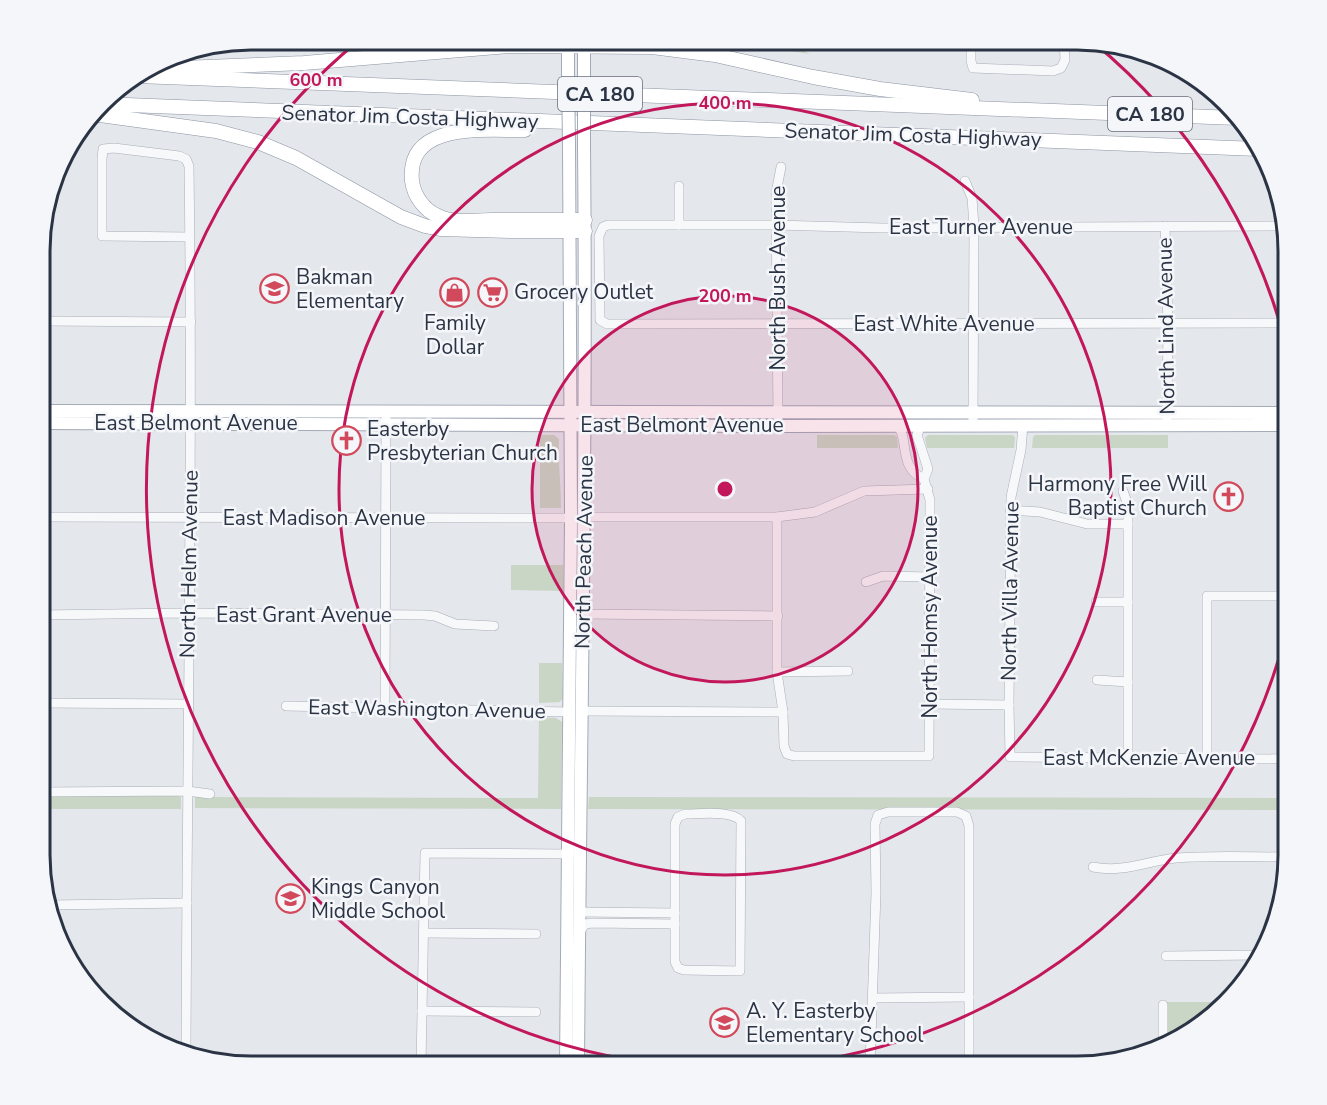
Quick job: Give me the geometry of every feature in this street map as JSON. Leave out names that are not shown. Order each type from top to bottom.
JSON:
[{"type":"highway","points":[[166,69],[257,66],[448,50]]},
{"type":"highway","points":[[678,50],[880,89],[1064,111]]},
{"type":"highway","name":"Senator Jim Costa Highway","points":[[149,76],[1227,118]]},
{"type":"highway","name":"Senator Jim Costa Highway","points":[[113,104],[1250,149]]},
{"type":"highway","points":[[102,115],[205,129],[258,142],[296,158],[401,217],[425,226],[440,229],[585,225]]},
{"type":"highway","points":[[569,225],[455,220],[439,217],[423,205],[415,191],[412,171],[417,155],[431,140],[455,132],[788,130]]},
{"type":"main road","name":"North Peach Avenue","points":[[568,50],[571,547],[575,712]]},
{"type":"main road","name":"North Peach Avenue","points":[[566,1056],[567,854],[582,614],[585,517],[584,50]]},
{"type":"main road","name":"East Belmont Avenue","points":[[50,411],[190,418]]},
{"type":"main road","name":"East Belmont Avenue","points":[[778,420],[897,425],[973,420],[1023,425],[1277,414]]},
{"type":"main road","name":"East Belmont Avenue","points":[[50,423],[190,418],[1167,419],[1277,424]]},
{"type":"main road","points":[[571,547],[576,561],[577,608],[582,614]]},
{"type":"main road","points":[[575,712],[576,749],[580,762],[578,1056]]},
{"type":"main road","points":[[567,854],[573,861],[574,903],[575,909],[579,912]]},
{"type":"street","points":[[971,50],[973,68],[1053,71],[1061,68],[1065,60],[1065,50]]},
{"type":"street","name":"North Helm Avenue","points":[[186,1044],[191,518],[191,322],[190,237],[189,166],[186,159],[179,156],[114,148],[104,149],[102,237],[190,237]]},
{"type":"street","name":"North Bush Avenue","points":[[778,420],[776,193],[781,167]]},
{"type":"street","points":[[965,181],[972,198],[974,226],[973,420]]},
{"type":"street","points":[[679,186],[679,225]]},
{"type":"street","name":"East Turner Avenue","points":[[600,320],[599,236],[603,227],[679,225],[882,228],[1276,226]]},
{"type":"street","name":"North Lind Avenue","points":[[1165,226],[1168,324],[1167,419]]},
{"type":"street","name":"East White Avenue","points":[[600,320],[607,324],[1277,323]]},
{"type":"street","points":[[50,321],[191,322]]},
{"type":"street","points":[[385,707],[386,418]]},
{"type":"street","name":"North Homsy Avenue","points":[[783,712],[784,746],[787,754],[794,756],[929,756],[930,500],[924,479],[915,475],[904,452],[901,429],[897,425]]},
{"type":"street","name":"North Homsy Avenue","points":[[921,425],[917,435],[928,470],[924,479]]},
{"type":"street","name":"North Villa Avenue","points":[[1010,757],[1010,510],[1012,483],[1021,450],[1023,425]]},
{"type":"street","points":[[585,517],[777,517],[815,512],[864,491],[928,489]]},
{"type":"street","points":[[1123,491],[1128,505],[1128,759]]},
{"type":"street","points":[[1010,510],[1040,512],[1087,524],[1128,524]]},
{"type":"street","name":"East Madison Avenue","points":[[50,517],[571,518]]},
{"type":"street","points":[[777,517],[777,672],[783,712]]},
{"type":"street","points":[[866,582],[883,576],[931,576]]},
{"type":"street","points":[[1207,759],[1207,596],[1278,596]]},
{"type":"street","points":[[1096,602],[1128,602]]},
{"type":"street","name":"East Grant Avenue","points":[[50,615],[189,613],[424,615],[435,616],[455,624],[494,626]]},
{"type":"street","points":[[582,614],[778,616]]},
{"type":"street","points":[[777,672],[848,671]]},
{"type":"street","points":[[1097,680],[1128,682]]},
{"type":"street","points":[[50,703],[188,704]]},
{"type":"street","points":[[930,704],[1009,705]]},
{"type":"street","name":"East Washington Avenue","points":[[286,706],[575,712],[783,712]]},
{"type":"street","name":"East McKenzie Avenue","points":[[1010,757],[1278,759]]},
{"type":"street","points":[[50,792],[188,791],[210,794]]},
{"type":"street","points":[[871,1055],[876,893],[875,825],[878,815],[888,812],[957,812],[966,816],[969,826],[969,1055]]},
{"type":"street","points":[[685,814],[731,814],[739,818],[741,824],[740,971],[678,968],[675,962],[675,924],[675,824],[678,817],[685,814]]},
{"type":"street","points":[[421,1056],[425,853],[567,854]]},
{"type":"street","points":[[1093,867],[1108,870],[1128,868],[1174,858],[1278,857]]},
{"type":"street","points":[[56,905],[187,903]]},
{"type":"street","points":[[579,912],[675,913]]},
{"type":"street","points":[[579,933],[585,924],[592,923],[675,924]]},
{"type":"street","points":[[424,933],[536,934]]},
{"type":"street","points":[[1166,956],[1251,955]]},
{"type":"street","points":[[874,998],[969,997]]},
{"type":"street","points":[[1163,1005],[1163,1035]]},
{"type":"street","points":[[422,1011],[536,1012]]},
{"type":"green space","points":[[783,50],[802,50],[810,54]]},
{"type":"green space","points":[[540,435],[554,435],[559,439],[561,508],[540,508]]},
{"type":"green space","points":[[817,435],[894,435],[897,437],[898,448],[817,448]]},
{"type":"green space","points":[[928,435],[1012,435],[1015,437],[1014,448],[927,448],[925,438]]},
{"type":"green space","points":[[1035,435],[1168,435],[1168,448],[1032,448]]},
{"type":"green space","points":[[511,565],[563,565],[563,591],[511,590]]},
{"type":"green space","points":[[539,663],[562,663],[563,698],[560,702],[539,703]]},
{"type":"green space","points":[[539,717],[556,718],[562,722],[561,809],[195,808],[195,797],[538,798]]},
{"type":"green space","points":[[50,796],[178,796],[181,797],[181,809],[50,809]]},
{"type":"green space","points":[[589,797],[1278,798],[1278,810],[588,809]]},
{"type":"green space","points":[[1165,1002],[1213,1002],[1188,1022],[1164,1035]]},
{"type":"place","name":"Bakman Elementary","points":[[275,289]]},
{"type":"place","name":"Family Dollar","points":[[455,292]]},
{"type":"place","name":"Grocery Outlet","points":[[493,292]]},
{"type":"place","name":"Easterby Presbyterian Church","points":[[346,441]]},
{"type":"place","name":"Harmony Free Will Baptist Church","points":[[1228,496]]},
{"type":"place","name":"Kings Canyon Middle School","points":[[290,899]]},
{"type":"place","name":"A. Y. Easterby Elementary School","points":[[725,1023]]}]
